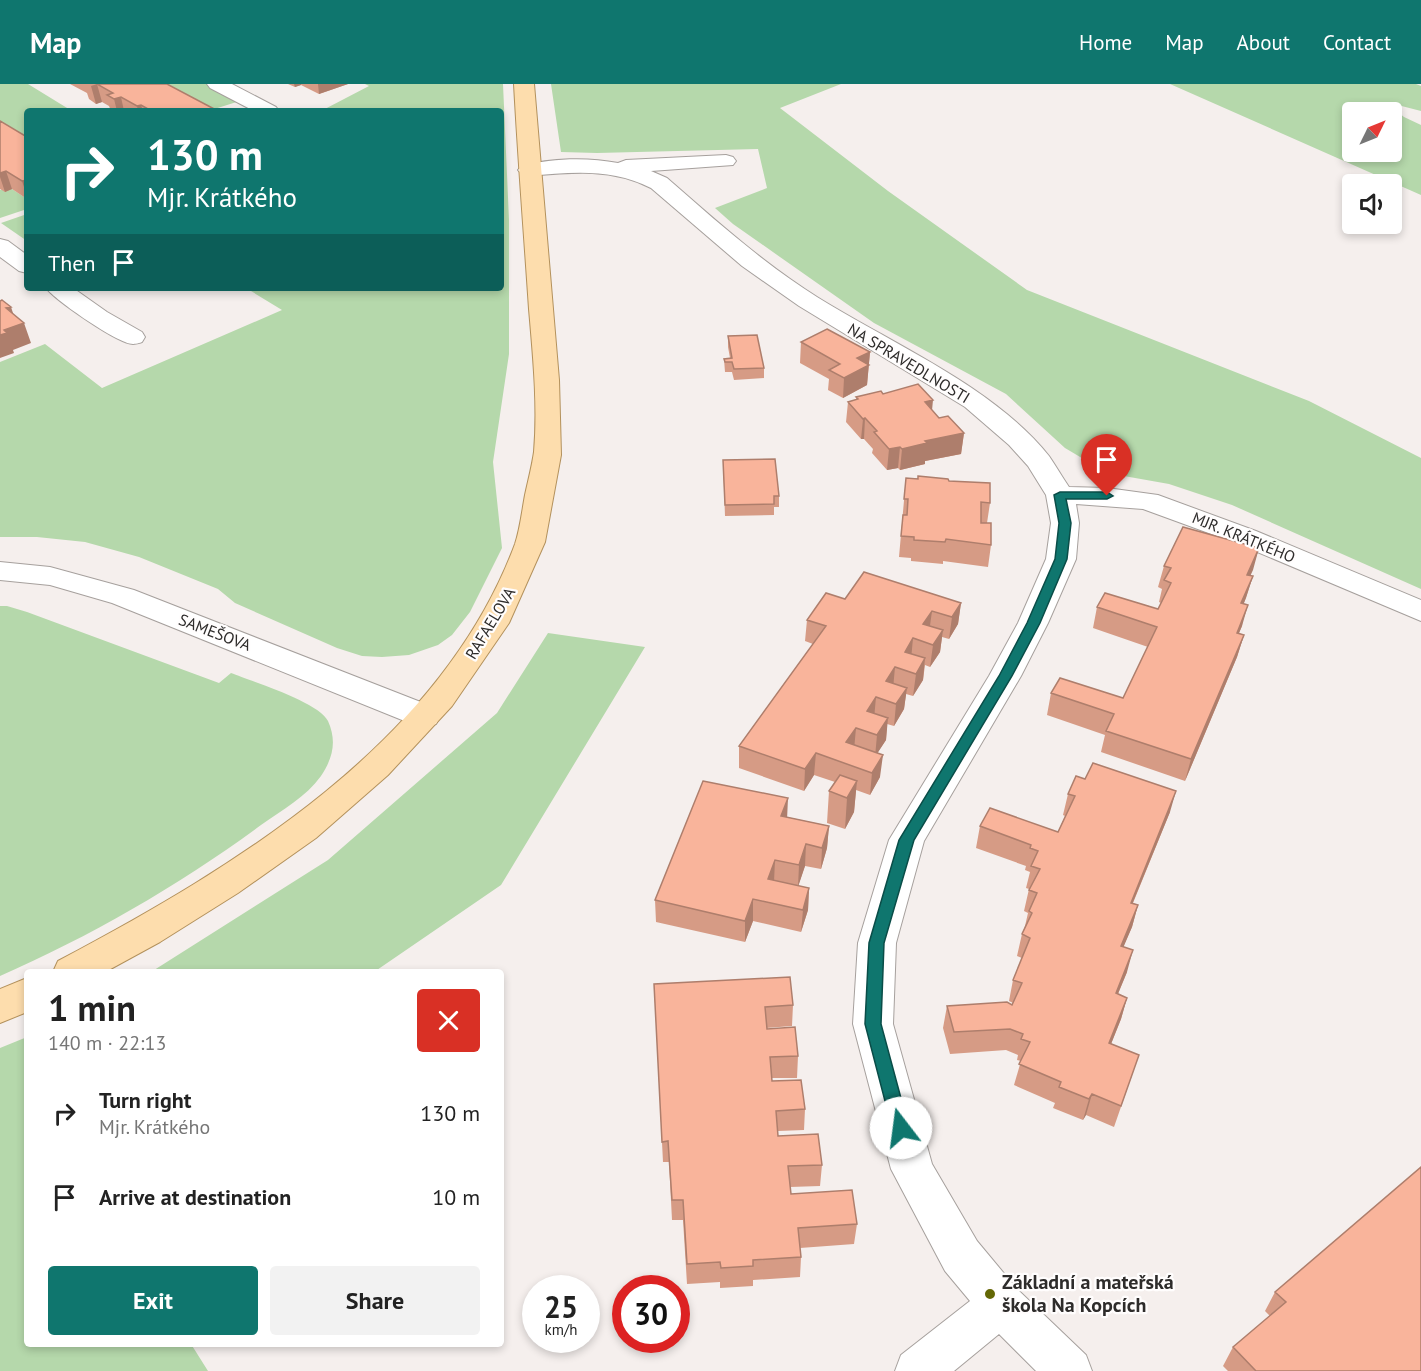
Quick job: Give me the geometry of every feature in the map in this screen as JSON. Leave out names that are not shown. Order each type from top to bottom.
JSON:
[{"type":"main road","name":"RAFAELOVA","points":[[78,969],[176,916],[291,838],[348,792],[424,716],[476,650],[506,602],[536,526],[547,456],[546,365],[524,84]]},
{"type":"main road","points":[[0,1007],[24,995]]},
{"type":"street","points":[[217,84],[263,108]]},
{"type":"street","points":[[610,167],[726,161]]},
{"type":"street","name":"NA SPRAVEDLNOSTI","points":[[529,170],[581,166],[610,167],[643,175],[659,183],[750,261],[807,302],[974,401],[1018,439],[1039,462],[1060,495],[1065,523],[1061,559],[1033,623],[1005,676],[907,840],[877,943],[873,1024],[912,1169],[961,1256],[1001,1304],[1069,1371]]},
{"type":"street","points":[[0,246],[24,264]]},
{"type":"street","points":[[62,291],[98,317],[133,337]]},
{"type":"street","name":"MJR. KRÁTKÉHO","points":[[1060,495],[1107,496],[1148,501],[1246,537],[1421,611]]},
{"type":"street","name":"SAMEŠOVA","points":[[0,571],[21,571],[58,578],[136,601],[424,716]]},
{"type":"street","points":[[918,1371],[1001,1304]]},
{"type":"green space","points":[[0,84],[28,84],[67,108],[24,108],[24,136],[0,121]]},
{"type":"green space","points":[[158,84],[212,84],[243,100],[218,108],[202,108]]},
{"type":"green space","points":[[365,84],[503,84],[509,220],[509,354],[493,462],[502,548],[470,612],[452,635],[438,645],[409,655],[362,656],[337,648],[235,603],[218,589],[139,557],[85,542],[37,537],[0,537],[0,362],[45,344],[102,388],[282,310],[251,291],[504,291],[504,108],[327,108],[369,86]]},
{"type":"green space","points":[[551,84],[841,84],[780,108],[888,191],[1027,290],[1309,401],[1421,458],[1421,589],[1232,505],[1169,484],[1107,473],[1065,448],[1006,394],[874,323],[733,224],[715,208],[767,188],[758,149],[561,152]]},
{"type":"green space","points":[[1170,84],[1416,84],[1421,86],[1421,111],[1402,106],[1402,102],[1342,102],[1342,160]]},
{"type":"green space","points":[[1402,115],[1421,125],[1421,195],[1402,187],[1402,174],[1374,174],[1346,162],[1402,162]]},
{"type":"green space","points":[[12,189],[24,197],[24,210],[0,218],[0,190]]},
{"type":"green space","points":[[24,215],[24,239],[1,223]]},
{"type":"green space","points":[[0,606],[27,612],[219,683],[231,673],[284,693],[322,714],[331,728],[333,742],[331,756],[321,776],[301,797],[199,868],[135,908],[68,944],[0,976]]},
{"type":"green space","points":[[548,633],[645,647],[501,885],[378,969],[156,969],[328,860],[497,713]]},
{"type":"green space","points":[[24,1038],[24,1347],[193,1347],[208,1371],[0,1371],[0,1048]]},
{"type":"building","points":[[97,84],[167,84],[212,108],[146,108],[141,105],[137,106],[121,97],[114,99],[107,95],[113,93]]},
{"type":"building","points":[[0,121],[24,135],[24,181],[6,171],[0,173]]},
{"type":"building","points":[[2,300],[11,307],[6,308],[24,323],[4,330],[7,333],[0,335],[0,301]]},
{"type":"building","points":[[827,329],[870,352],[857,358],[869,365],[844,378],[829,370],[840,364],[801,342]]},
{"type":"building","points":[[757,335],[764,368],[734,369],[732,362],[725,362],[724,359],[732,358],[728,336]]},
{"type":"building","points":[[918,384],[933,400],[925,402],[939,418],[948,416],[964,433],[925,441],[927,443],[902,449],[900,447],[889,449],[874,432],[877,431],[848,402],[858,399],[856,397],[881,391],[883,394]]},
{"type":"building","points":[[775,459],[779,496],[774,496],[774,504],[725,505],[723,460]]},
{"type":"building","points":[[918,476],[948,479],[949,481],[990,483],[990,503],[981,502],[981,523],[991,523],[991,545],[946,539],[945,542],[914,540],[914,537],[901,536],[903,515],[907,515],[908,499],[904,499],[906,478],[918,479]]},
{"type":"building","points":[[1183,527],[1259,548],[1247,575],[1253,576],[1241,603],[1248,605],[1237,633],[1244,635],[1191,759],[1106,731],[1114,714],[1051,693],[1060,678],[1123,698],[1157,627],[1097,607],[1105,593],[1158,609],[1171,583],[1164,580],[1171,568],[1164,566]]},
{"type":"building","points":[[864,572],[961,603],[952,617],[932,611],[923,624],[943,630],[933,645],[913,638],[905,652],[925,658],[916,674],[895,667],[886,681],[907,688],[896,704],[876,697],[867,711],[888,718],[877,735],[856,728],[846,742],[883,755],[872,773],[816,753],[805,769],[739,746],[826,626],[807,620],[826,593],[845,599]]},
{"type":"building","points":[[1093,763],[1176,791],[1131,903],[1138,905],[1121,946],[1133,950],[1116,993],[1127,998],[1109,1043],[1139,1055],[1121,1106],[1092,1094],[1089,1099],[1059,1087],[1061,1082],[1019,1064],[1030,1042],[1021,1039],[1023,1034],[1010,1029],[954,1032],[947,1006],[1007,1002],[1012,1005],[1022,983],[1013,980],[1030,938],[1022,934],[1032,913],[1029,911],[1037,893],[1029,890],[1040,869],[1031,866],[1038,851],[1030,848],[1031,845],[980,826],[990,808],[1058,832],[1075,796],[1068,794],[1076,776],[1085,779]]},
{"type":"building","points":[[840,775],[857,781],[847,798],[829,791]]},
{"type":"building","points":[[703,781],[788,798],[781,816],[829,826],[822,848],[806,844],[799,865],[775,860],[768,879],[809,888],[803,910],[753,899],[745,921],[655,900]]},
{"type":"building","points":[[790,977],[793,1005],[765,1007],[767,1029],[795,1027],[798,1056],[770,1057],[772,1081],[801,1080],[805,1109],[776,1111],[778,1136],[818,1134],[822,1165],[788,1166],[791,1194],[852,1190],[857,1224],[798,1228],[801,1257],[753,1260],[753,1266],[721,1268],[720,1262],[687,1264],[683,1200],[672,1200],[668,1141],[662,1142],[654,984]]},
{"type":"building","points":[[1421,1167],[1421,1371],[1256,1371],[1233,1347],[1286,1302],[1275,1292]]},
{"type":"place","name":"Základní a mateřská škola Na Kopcích","points":[[990,1294]]},
{"type":"route","points":[[901,1128],[873,1024],[877,943],[907,840],[1005,676],[1033,623],[1061,559],[1065,523],[1060,495],[1107,496]]}]
